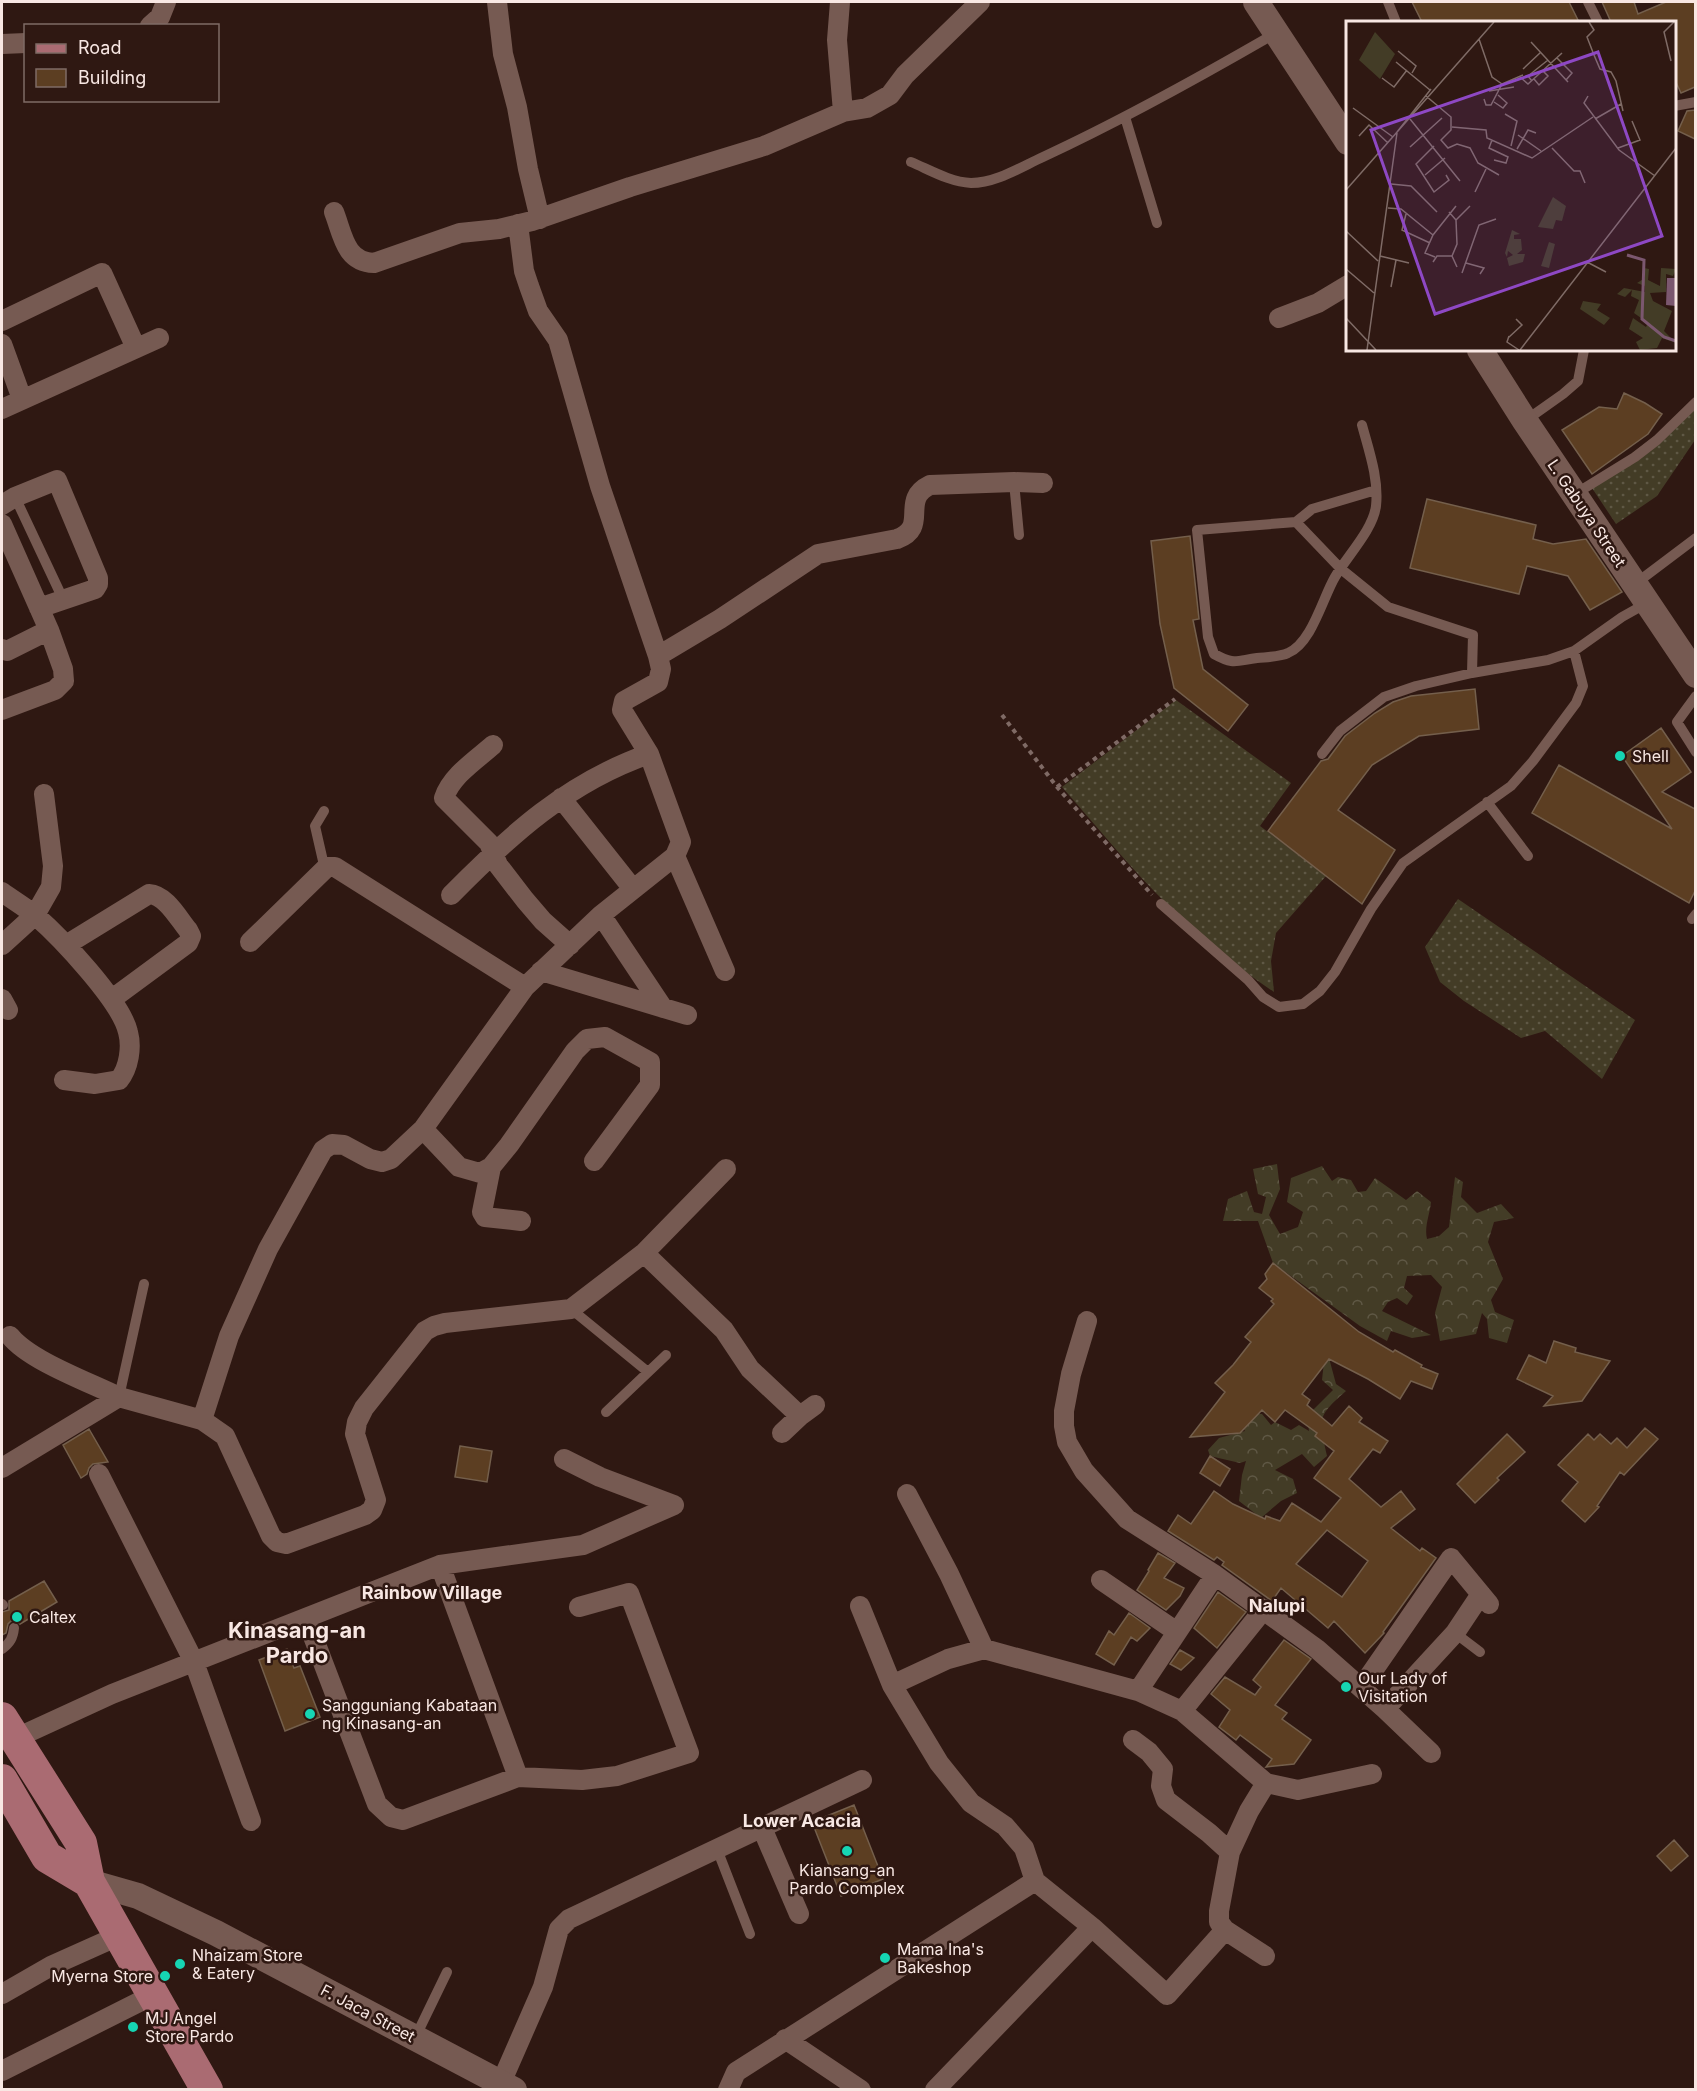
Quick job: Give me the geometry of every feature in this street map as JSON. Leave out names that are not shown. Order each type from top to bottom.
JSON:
[{"type":"main road","points":[[8,1729],[81,1843],[89,1882],[207,2090]]},
{"type":"main road","points":[[2,1780],[47,1857],[89,1882]]},
{"type":"street","points":[[152,24],[160,17],[166,2]]},
{"type":"street","points":[[497,2],[503,54],[517,107],[540,219]]},
{"type":"street","points":[[840,2],[837,40],[843,112]]},
{"type":"street","points":[[334,212],[351,255],[362,262],[374,263],[460,233],[540,219],[630,187],[764,146],[843,112],[867,108],[890,95],[905,75],[980,2]]},
{"type":"street","points":[[1256,2],[1346,140]]},
{"type":"street","points":[[2,44],[24,43]]},
{"type":"street","points":[[202,1420],[234,1325],[268,1249],[323,1150],[332,1144],[344,1145],[370,1159],[382,1162],[391,1159],[423,1129],[525,987],[601,915],[675,856],[681,842],[649,754],[622,710],[624,701],[658,682],[661,669],[658,656],[600,486],[558,340],[538,311],[524,271],[518,224]]},
{"type":"street","points":[[2,321],[102,273],[136,348]]},
{"type":"street","points":[[1280,318],[1318,303],[1346,286]]},
{"type":"street","points":[[2,409],[159,338]]},
{"type":"street","points":[[2,344],[22,399]]},
{"type":"street","name":"L. Gabuya Street","points":[[1481,351],[1695,675]]},
{"type":"street","points":[[8,501],[57,480],[98,578],[95,589],[39,608]]},
{"type":"street","points":[[658,656],[720,619],[818,554],[908,535],[913,527],[915,496],[921,489],[930,485],[1043,483]]},
{"type":"street","points":[[2,524],[49,630],[63,669],[64,681],[55,690],[2,710]]},
{"type":"street","points":[[2,649],[7,651],[49,630]]},
{"type":"street","points":[[493,745],[459,776],[444,798],[484,837],[494,851],[498,865],[507,879],[543,921],[570,945]]},
{"type":"street","points":[[451,895],[494,851],[561,798],[602,772],[649,754]]},
{"type":"street","points":[[2,945],[35,915],[51,887],[53,866],[44,794]]},
{"type":"street","points":[[561,798],[633,889]]},
{"type":"street","points":[[675,856],[725,971]]},
{"type":"street","points":[[250,942],[327,867],[335,867],[342,869],[525,987]]},
{"type":"street","points":[[2,892],[35,915],[66,945],[112,999],[128,1031],[126,1072],[119,1080],[95,1084],[64,1080]]},
{"type":"street","points":[[66,945],[149,894],[156,894],[162,898],[188,930],[191,936],[188,943],[112,999]]},
{"type":"street","points":[[601,915],[663,1008]]},
{"type":"street","points":[[541,972],[687,1015]]},
{"type":"street","points":[[423,1129],[459,1167],[480,1173],[491,1167],[509,1145],[574,1052],[587,1039],[605,1037],[650,1062],[651,1076],[650,1085],[594,1161]]},
{"type":"street","points":[[491,1167],[482,1212],[485,1217],[520,1221]]},
{"type":"street","points":[[10,1336],[19,1347],[38,1358],[119,1396],[202,1420],[225,1436],[271,1536],[277,1542],[286,1544],[365,1515],[372,1510],[375,1500],[355,1434],[357,1422],[364,1408],[425,1331],[445,1323],[571,1309],[644,1253],[726,1169]]},
{"type":"street","points":[[644,1253],[724,1330],[750,1369],[808,1411],[782,1433]]},
{"type":"street","points":[[1087,1321],[1071,1374],[1064,1411],[1067,1442],[1084,1471],[1127,1519],[1215,1575],[1317,1649],[1431,1753]]},
{"type":"street","points":[[2,1468],[119,1396]]},
{"type":"street","points":[[8,1729],[112,1694],[440,1565],[583,1545],[674,1505],[600,1477],[564,1459]]},
{"type":"street","points":[[99,1474],[194,1662],[250,1821]]},
{"type":"street","points":[[907,1494],[949,1574],[984,1649]]},
{"type":"street","points":[[1361,1688],[1451,1558],[1485,1599],[1385,1709]]},
{"type":"street","points":[[440,1565],[518,1777]]},
{"type":"street","points":[[1138,1691],[1215,1575]]},
{"type":"street","points":[[1101,1580],[1177,1632]]},
{"type":"street","points":[[306,1618],[377,1804],[391,1816],[404,1820],[518,1777],[582,1780],[617,1776],[689,1753],[629,1593],[579,1607]]},
{"type":"street","points":[[860,1606],[892,1685],[939,1763],[971,1803],[1005,1826],[1024,1848],[1035,1881],[1092,1927],[1167,1995],[1225,1930]]},
{"type":"street","points":[[1182,1711],[1264,1609]]},
{"type":"street","points":[[892,1685],[948,1659],[984,1649],[1138,1691],[1182,1711],[1266,1783],[1298,1790],[1372,1774]]},
{"type":"street","points":[[1133,1740],[1149,1752],[1163,1769],[1162,1794],[1170,1805],[1209,1833],[1230,1852]]},
{"type":"street","points":[[508,2086],[543,1987],[560,1929],[568,1919],[862,1780]]},
{"type":"street","points":[[1265,1956],[1260,1955],[1225,1930],[1219,1922],[1219,1911],[1230,1852],[1249,1811],[1266,1783]]},
{"type":"street","points":[[762,1828],[799,1914]]},
{"type":"street","points":[[728,2090],[736,2072],[1035,1881]]},
{"type":"street","name":"F. Jaca Street","points":[[89,1882],[148,1901],[216,1933],[508,2086]]},
{"type":"street","points":[[935,2090],[1092,1927]]},
{"type":"street","points":[[2,1994],[51,1966],[118,1936]]},
{"type":"street","points":[[2,2071],[153,1995]]},
{"type":"street","points":[[785,2039],[861,2090]]},
{"type":"lane","points":[[1388,2],[1396,21]]},
{"type":"lane","points":[[1588,2],[1598,21]]},
{"type":"lane","points":[[911,162],[958,182],[973,183],[994,180],[1089,136],[1277,33]]},
{"type":"lane","points":[[1676,106],[1695,102]]},
{"type":"lane","points":[[1125,117],[1157,223]]},
{"type":"lane","points":[[1525,421],[1578,381],[1584,351]]},
{"type":"lane","points":[[1576,495],[1658,440],[1695,402]]},
{"type":"lane","points":[[1362,425],[1374,468],[1376,490],[1376,508],[1362,539],[1335,577],[1319,615],[1302,642],[1289,653],[1229,662],[1214,654],[1208,637],[1197,530],[1296,522],[1312,509],[1376,490]]},
{"type":"lane","points":[[1014,482],[1019,535]]},
{"type":"lane","points":[[8,501],[63,599]]},
{"type":"lane","points":[[1296,522],[1341,569],[1388,607],[1473,635],[1472,673]]},
{"type":"lane","points":[[1322,754],[1340,731],[1384,697],[1416,686],[1472,673],[1548,660],[1574,651],[1622,617],[1695,538]]},
{"type":"lane","points":[[1161,904],[1248,980],[1263,997],[1279,1007],[1303,1004],[1320,991],[1335,972],[1371,909],[1403,863],[1511,786],[1533,761],[1576,703],[1583,686],[1574,651]]},
{"type":"lane","points":[[1695,696],[1677,722],[1695,752]]},
{"type":"lane","points":[[1487,802],[1528,856]]},
{"type":"lane","points":[[324,811],[315,826],[323,861],[327,867]]},
{"type":"lane","points":[[119,1396],[144,1284]]},
{"type":"lane","points":[[571,1309],[648,1372]]},
{"type":"lane","points":[[606,1412],[666,1355]]},
{"type":"lane","points":[[2,1649],[9,1644],[14,1628]]},
{"type":"lane","points":[[1455,1633],[1480,1652]]},
{"type":"lane","points":[[717,1849],[750,1934]]},
{"type":"lane","points":[[415,2038],[447,1972]]},
{"type":"path","points":[[1057,787],[1175,699]]},
{"type":"path","points":[[1002,715],[1057,787],[1161,904]]},
{"type":"green space","points":[[1695,398],[1695,440],[1657,496],[1616,524],[1590,485],[1656,435]]},
{"type":"green space","points":[[1176,700],[1291,783],[1260,826],[1326,876],[1276,933],[1271,961],[1274,992],[1211,945],[1182,919],[1130,866],[1062,787]]},
{"type":"green space","points":[[1458,899],[1635,1020],[1602,1079],[1545,1031],[1521,1038],[1464,1001],[1440,982],[1425,947]]},
{"type":"green space","points":[[1277,1164],[1280,1189],[1269,1215],[1280,1234],[1298,1227],[1303,1212],[1287,1202],[1291,1178],[1322,1166],[1332,1181],[1338,1177],[1351,1180],[1358,1192],[1366,1191],[1375,1178],[1406,1200],[1417,1191],[1431,1202],[1427,1239],[1439,1236],[1449,1227],[1455,1177],[1463,1182],[1461,1197],[1477,1213],[1501,1204],[1514,1218],[1494,1222],[1488,1242],[1503,1279],[1491,1300],[1495,1312],[1514,1320],[1507,1343],[1489,1338],[1487,1319],[1482,1313],[1476,1334],[1440,1341],[1435,1313],[1442,1287],[1431,1275],[1407,1276],[1404,1288],[1413,1296],[1407,1305],[1397,1298],[1388,1302],[1382,1311],[1431,1335],[1412,1338],[1391,1331],[1387,1341],[1360,1326],[1273,1263],[1258,1221],[1223,1221],[1228,1199],[1247,1191],[1254,1212],[1262,1214],[1266,1197],[1258,1194],[1253,1169]]},
{"type":"green space","points":[[1329,1358],[1336,1384],[1346,1391],[1329,1407],[1322,1419],[1322,1434],[1327,1456],[1314,1467],[1302,1454],[1275,1470],[1293,1479],[1297,1493],[1281,1501],[1261,1518],[1239,1501],[1246,1461],[1240,1463],[1210,1456],[1208,1450],[1219,1438],[1245,1431],[1239,1420],[1245,1413],[1262,1414],[1271,1425],[1275,1422],[1291,1430],[1299,1425],[1309,1431],[1307,1416],[1333,1390],[1322,1380],[1324,1362]]},
{"type":"building","points":[[1412,2],[1569,2],[1578,21],[1422,21]]},
{"type":"building","points":[[1602,2],[1634,2],[1638,14],[1666,2],[1695,2],[1695,87],[1681,93],[1676,82],[1676,21],[1611,21]]},
{"type":"building","points":[[1695,110],[1695,139],[1678,131],[1687,111]]},
{"type":"building","points":[[1624,393],[1662,414],[1648,434],[1592,474],[1562,430],[1599,407],[1617,409]]},
{"type":"building","points":[[1427,499],[1536,525],[1533,539],[1553,544],[1586,539],[1622,592],[1590,610],[1568,576],[1527,566],[1519,594],[1410,568]]},
{"type":"building","points":[[1190,536],[1199,619],[1193,620],[1203,669],[1248,705],[1228,731],[1174,688],[1160,624],[1151,541]]},
{"type":"building","points":[[1475,689],[1479,729],[1419,736],[1372,765],[1338,810],[1395,850],[1362,904],[1268,831],[1321,761],[1328,759],[1345,736],[1375,713],[1393,702],[1411,696]]},
{"type":"building","points":[[1661,728],[1691,772],[1662,792],[1695,809],[1695,891],[1689,903],[1532,813],[1559,765],[1672,829],[1622,756]]},
{"type":"building","points":[[1273,1263],[1359,1332],[1438,1374],[1432,1389],[1411,1381],[1400,1399],[1329,1359],[1302,1394],[1310,1400],[1307,1405],[1332,1426],[1349,1406],[1362,1418],[1359,1422],[1388,1441],[1380,1453],[1373,1449],[1349,1479],[1381,1507],[1401,1491],[1415,1509],[1391,1528],[1420,1551],[1422,1548],[1436,1558],[1384,1633],[1365,1653],[1334,1621],[1328,1628],[1281,1588],[1272,1601],[1222,1565],[1224,1562],[1217,1557],[1214,1560],[1168,1531],[1178,1515],[1191,1524],[1214,1491],[1233,1504],[1265,1519],[1266,1516],[1280,1521],[1292,1503],[1321,1522],[1341,1498],[1314,1478],[1334,1451],[1315,1436],[1317,1433],[1285,1410],[1275,1422],[1262,1410],[1240,1433],[1190,1437],[1225,1392],[1215,1383],[1251,1342],[1245,1337],[1274,1304],[1271,1301],[1273,1299],[1259,1288],[1267,1279],[1265,1274]],"holes":[[[1327,1530],[1368,1561],[1342,1597],[1296,1564]]]},
{"type":"building","points":[[1554,1341],[1576,1348],[1575,1352],[1610,1361],[1582,1401],[1544,1406],[1553,1396],[1517,1379],[1529,1355],[1546,1363]]},
{"type":"building","points":[[1645,1428],[1658,1439],[1624,1475],[1620,1472],[1597,1506],[1599,1507],[1585,1522],[1562,1501],[1578,1482],[1558,1465],[1588,1434],[1594,1440],[1600,1434],[1611,1444],[1617,1438],[1627,1448]]},
{"type":"building","points":[[89,1429],[108,1462],[93,1464],[87,1474],[81,1478],[63,1445]]},
{"type":"building","points":[[1507,1434],[1525,1452],[1475,1503],[1457,1484]]},
{"type":"building","points":[[460,1446],[492,1451],[487,1482],[455,1477]]},
{"type":"building","points":[[1210,1456],[1230,1469],[1220,1486],[1200,1473]]},
{"type":"building","points":[[1158,1553],[1175,1563],[1164,1578],[1184,1588],[1180,1596],[1166,1610],[1137,1590]]},
{"type":"building","name":"Caltex","points":[[44,1581],[57,1602],[20,1624],[11,1621],[6,1633],[2,1635],[2,1612],[9,1610],[9,1601]]},
{"type":"building","points":[[1218,1592],[1246,1612],[1217,1648],[1194,1628]]},
{"type":"building","points":[[1129,1613],[1150,1628],[1137,1641],[1131,1637],[1114,1665],[1096,1654],[1109,1631],[1114,1635]]},
{"type":"building","points":[[1284,1640],[1311,1659],[1275,1705],[1287,1713],[1282,1719],[1311,1740],[1294,1764],[1266,1767],[1272,1759],[1240,1735],[1236,1740],[1219,1727],[1230,1710],[1211,1694],[1225,1677],[1255,1695],[1261,1687],[1253,1680]]},
{"type":"building","points":[[287,1649],[294,1668],[300,1666],[320,1717],[285,1731],[259,1660]]},
{"type":"building","points":[[1180,1650],[1194,1658],[1181,1670],[1170,1664]]},
{"type":"building","name":"Kiansang-an Pardo Complex","points":[[854,1805],[883,1879],[841,1896],[812,1822]]},
{"type":"building","points":[[1674,1840],[1688,1856],[1671,1871],[1657,1856]]},
{"type":"place","name":"Shell","points":[[1620,756]]},
{"type":"place","name":"Caltex","points":[[17,1617]]},
{"type":"place","name":"Our Lady of Visitation","points":[[1346,1687]]},
{"type":"place","name":"Sangguniang Kabataan ng Kinasang-an","points":[[310,1714]]},
{"type":"place","name":"Kiansang-an Pardo Complex","points":[[847,1851]]},
{"type":"place","name":"Mama Ina's Bakeshop","points":[[885,1958]]},
{"type":"place","name":"Nhaizam Store & Eatery","points":[[180,1964]]},
{"type":"place","name":"Myerna Store","points":[[165,1976]]},
{"type":"place","name":"MJ Angel Store Pardo","points":[[133,2027]]},
{"type":"district","name":"Rainbow Village","points":[[432,1593]]},
{"type":"district","name":"Nalupi","points":[[1277,1606]]},
{"type":"district","name":"Kinasang-an Pardo","points":[[297,1643]]},
{"type":"district","name":"Lower Acacia","points":[[802,1821]]}]
